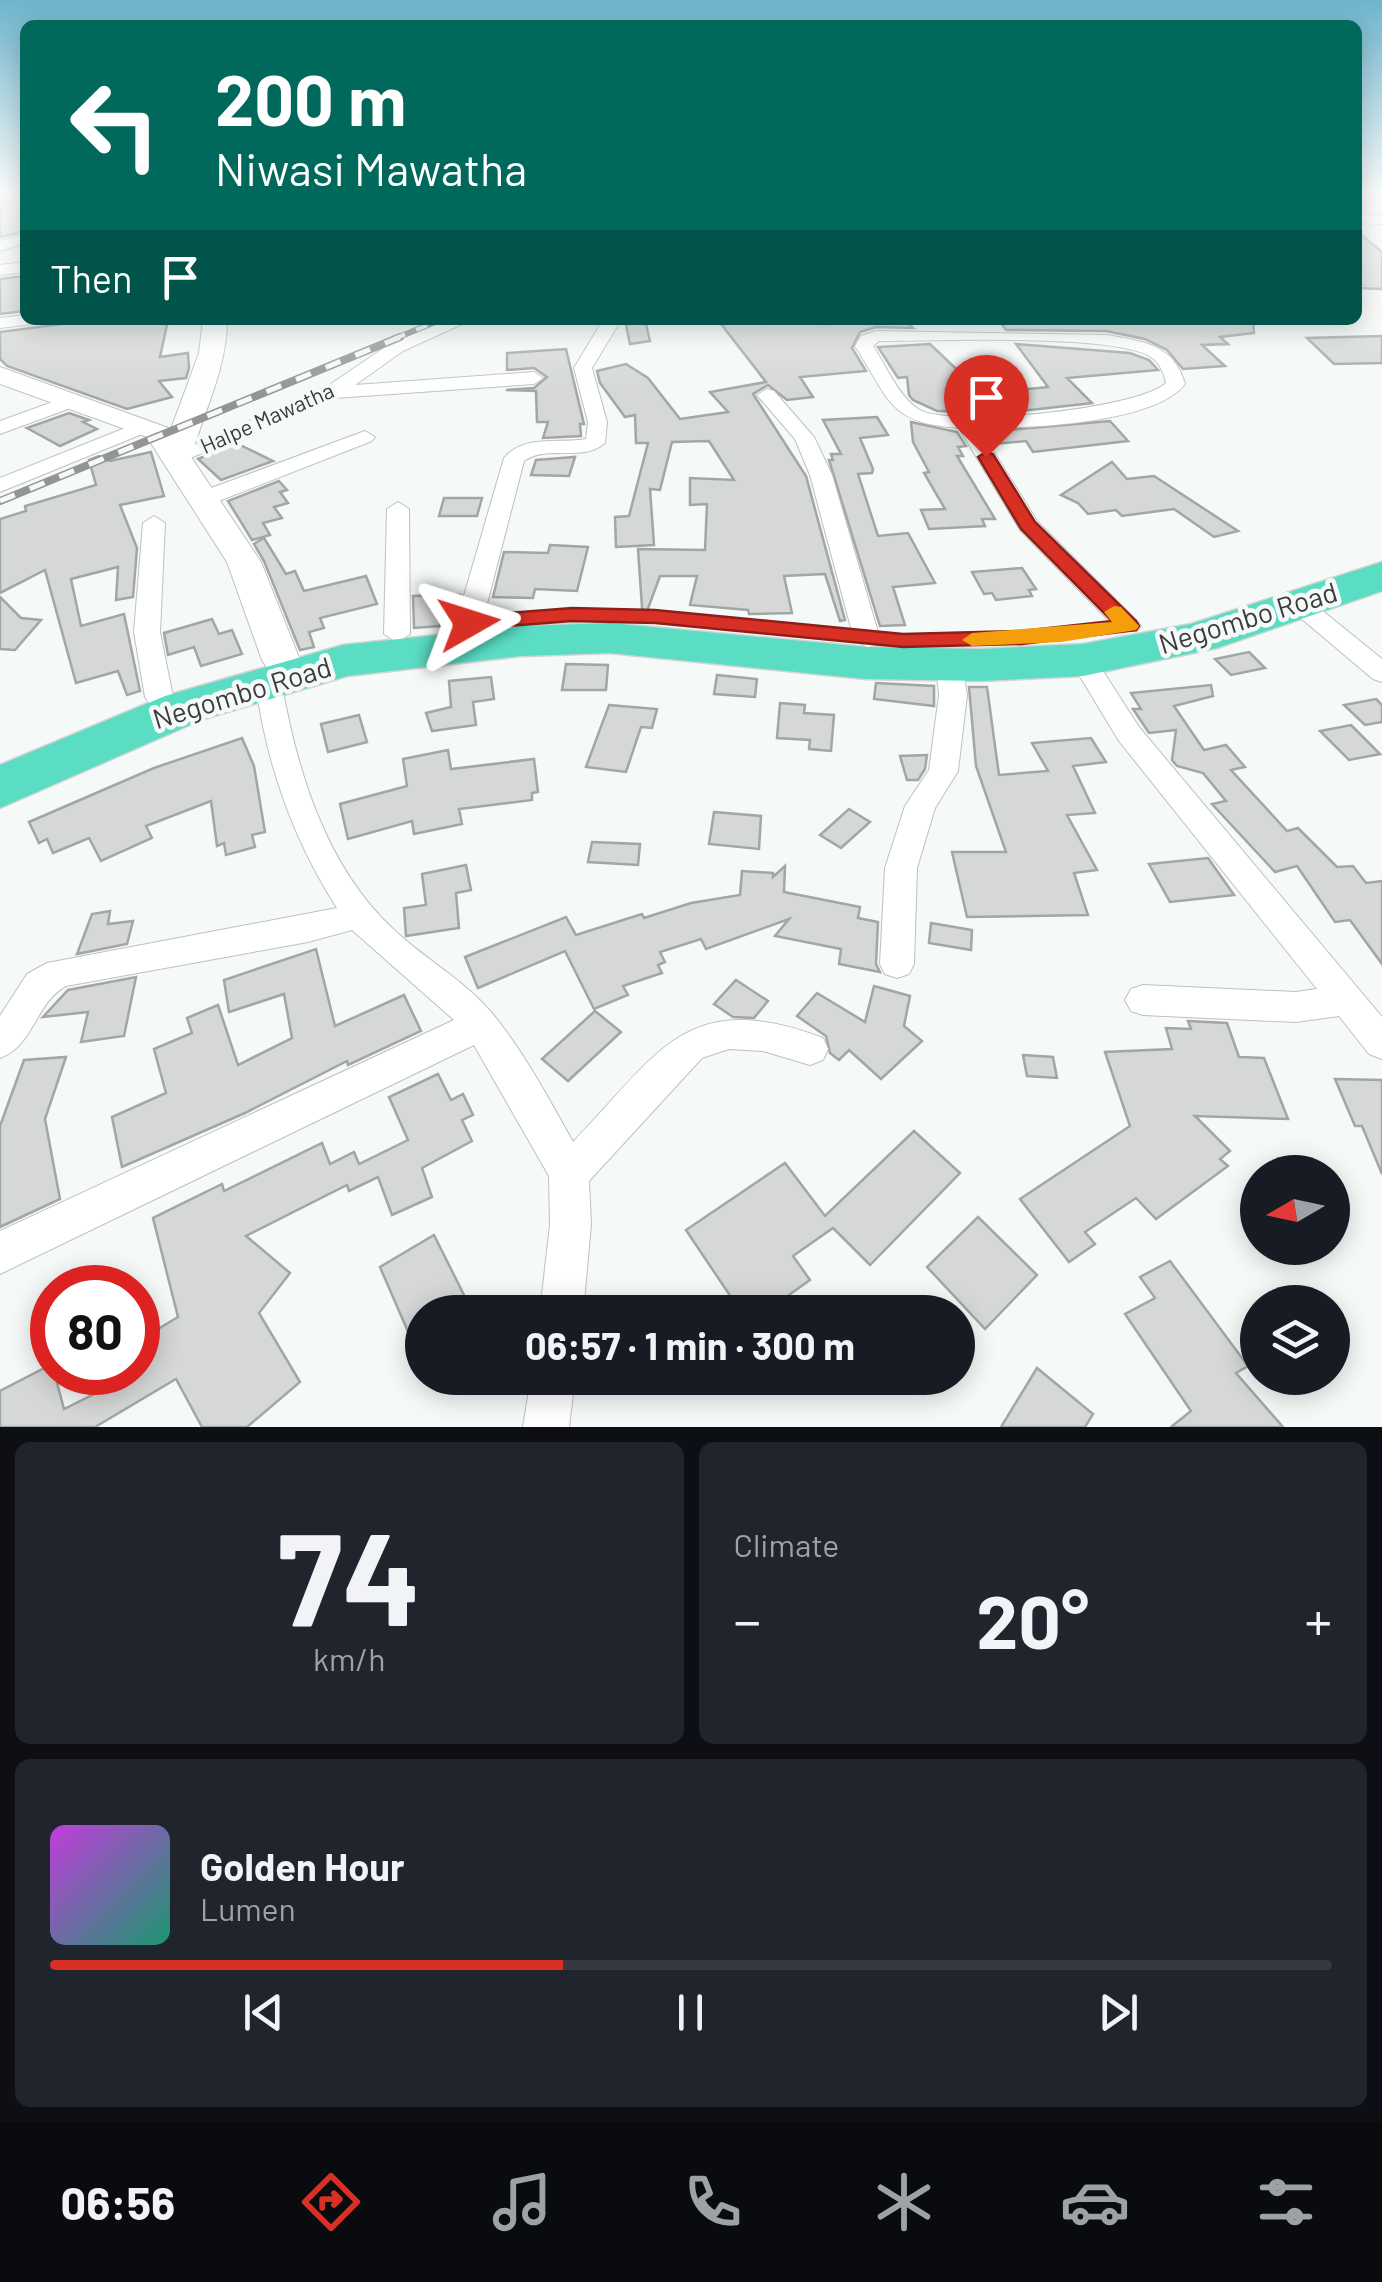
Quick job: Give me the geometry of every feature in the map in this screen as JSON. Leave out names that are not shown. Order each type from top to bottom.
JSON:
[{"type":"highway","name":"Negombo Road","points":[[0,764],[159,697],[275,670],[397,634],[572,614],[655,616],[868,639],[984,640],[1128,626],[1301,577],[1382,547]]},
{"type":"highway","name":"Negombo Road","points":[[0,788],[275,670],[522,641],[574,639],[659,640],[814,659],[950,665],[1083,660],[1200,637],[1382,576]]},
{"type":"street","points":[[176,458],[216,341],[215,325]]},
{"type":"street","name":"Halpe Mawatha","points":[[176,458],[332,392],[397,347],[450,325]]},
{"type":"street","points":[[469,623],[514,458],[530,448],[582,450],[595,444],[599,433],[592,396],[583,379],[584,366],[609,325]]},
{"type":"street","points":[[861,325],[876,336]]},
{"type":"street","points":[[936,328],[1140,346],[1157,352],[1175,376],[1176,384],[1162,398],[1110,410],[966,423],[927,421],[908,412],[864,346],[876,336],[936,328]]},
{"type":"street","points":[[2,378],[157,431],[244,562],[275,670],[276,736],[288,782],[320,848],[358,915],[480,1025],[568,1174],[564,1295]]},
{"type":"street","points":[[332,392],[534,378]]},
{"type":"street","points":[[768,394],[804,437],[821,476],[868,639]]},
{"type":"street","points":[[0,428],[69,402]]},
{"type":"street","points":[[966,423],[1028,525],[1128,626]]},
{"type":"street","points":[[0,486],[146,426]]},
{"type":"street","points":[[203,499],[365,436]]},
{"type":"street","points":[[397,634],[398,509]]},
{"type":"street","points":[[154,522],[146,628],[149,671],[159,697]]},
{"type":"street","points":[[1300,604],[1382,673]]},
{"type":"street","points":[[1083,660],[1129,734],[1382,1043]]},
{"type":"street","points":[[897,964],[901,868],[920,806],[942,771],[953,695],[950,665]]},
{"type":"street","points":[[0,1042],[5,1040],[39,984],[59,973],[308,929],[358,915]]},
{"type":"street","points":[[1144,1000],[1296,1006],[1346,1000]]},
{"type":"street","points":[[0,1253],[480,1025]]},
{"type":"street","points":[[568,1174],[690,1046],[729,1033],[763,1035],[810,1049]]},
{"type":"street","points":[[546,1427],[551,1395]]},
{"type":"building","points":[[1362,261],[1382,261],[1382,289],[1362,288]]},
{"type":"building","points":[[20,277],[20,312],[0,314],[0,279]]},
{"type":"building","points":[[54,325],[167,325],[160,357],[188,353],[189,368],[186,378],[159,381],[172,397],[127,409],[7,366],[0,359],[0,332]]},
{"type":"building","points":[[626,325],[646,325],[650,341],[630,344]]},
{"type":"building","points":[[722,325],[910,325],[913,328],[876,327],[860,332],[852,348],[866,371],[800,377],[813,397],[787,400],[768,385],[753,394],[806,476],[845,620],[840,621],[825,574],[784,576],[792,613],[749,614],[748,610],[690,605],[697,576],[660,576],[643,622],[638,549],[705,550],[707,504],[690,505],[690,478],[734,480],[709,441],[672,442],[660,490],[650,489],[654,545],[616,547],[615,517],[629,516],[648,443],[636,443],[635,415],[625,417],[600,383],[597,371],[626,364],[648,378],[680,419],[728,412],[710,392],[766,382]]},
{"type":"building","points":[[1002,325],[1253,325],[1254,333],[1220,337],[1228,344],[1202,345],[1225,366],[1183,369],[1167,350],[1145,339],[1106,331],[1006,330]]},
{"type":"building","points":[[1382,336],[1382,363],[1334,364],[1307,338]]},
{"type":"building","points":[[930,344],[974,386],[996,386],[998,392],[1048,387],[1016,344],[1130,353],[1149,360],[1158,370],[1067,378],[1092,403],[1003,413],[937,411],[913,400],[907,377],[898,378],[878,347]]},
{"type":"building","points":[[566,349],[584,424],[580,424],[581,436],[543,438],[548,422],[537,422],[536,391],[506,390],[534,388],[547,377],[534,368],[507,370],[507,353]]},
{"type":"building","points":[[69,413],[89,420],[83,422],[97,429],[60,446],[27,428]]},
{"type":"building","points":[[877,417],[888,435],[860,438],[873,469],[872,473],[858,474],[878,536],[908,533],[935,583],[893,587],[905,625],[880,626],[829,460],[833,460],[831,454],[841,454],[823,420]]},
{"type":"building","points":[[1110,421],[1128,441],[1033,452],[1026,441],[993,444],[986,432]]},
{"type":"building","points":[[911,422],[957,432],[966,446],[958,447],[963,456],[957,456],[995,519],[982,519],[985,526],[929,529],[921,510],[945,509],[924,473],[929,472],[913,442]]},
{"type":"building","points":[[236,443],[273,461],[221,480],[198,459]]},
{"type":"building","points":[[151,452],[164,496],[120,505],[137,548],[133,597],[116,600],[118,567],[71,579],[81,626],[124,614],[140,691],[127,695],[118,671],[76,683],[45,570],[0,593],[0,519],[26,511],[25,506],[96,485],[89,460],[99,456],[110,461]]},
{"type":"building","points":[[575,457],[569,476],[531,475],[536,460]]},
{"type":"building","points":[[1112,462],[1127,479],[1154,476],[1238,531],[1214,537],[1174,509],[1122,516],[1116,510],[1088,514],[1078,503],[1061,495]]},
{"type":"building","points":[[279,481],[287,490],[280,492],[288,503],[274,507],[282,518],[263,523],[270,535],[252,540],[228,501]]},
{"type":"building","points":[[444,498],[482,498],[477,516],[439,516]]},
{"type":"building","points":[[264,538],[286,574],[295,571],[304,591],[366,576],[377,604],[320,618],[324,628],[309,632],[314,647],[300,650],[254,544]]},
{"type":"building","points":[[550,545],[588,547],[577,591],[535,589],[533,598],[493,597],[504,552],[548,553]]},
{"type":"building","points":[[1022,568],[1036,589],[1029,590],[1032,596],[996,600],[992,593],[984,594],[972,572]]},
{"type":"building","points":[[460,595],[453,618],[441,619],[440,626],[414,628],[413,596]]},
{"type":"building","points":[[0,597],[21,618],[41,620],[15,650],[0,649]]},
{"type":"building","points":[[212,619],[219,634],[232,630],[242,654],[201,666],[194,647],[168,655],[164,633]]},
{"type":"building","points":[[1249,652],[1265,668],[1231,675],[1215,659]]},
{"type":"building","points":[[566,664],[608,665],[606,690],[562,690]]},
{"type":"building","points":[[717,675],[757,679],[755,697],[714,694]]},
{"type":"building","points":[[491,677],[494,699],[473,702],[476,725],[432,731],[426,713],[451,707],[449,681]]},
{"type":"building","points":[[876,683],[934,686],[934,706],[874,699]]},
{"type":"building","points":[[1211,685],[1213,696],[1174,706],[1204,750],[1226,745],[1245,767],[1231,770],[1287,831],[1298,828],[1337,867],[1353,866],[1366,883],[1382,881],[1382,964],[1350,920],[1335,922],[1297,866],[1275,872],[1212,804],[1226,801],[1203,773],[1177,766],[1172,760],[1176,730],[1149,733],[1133,709],[1141,709],[1131,693]]},
{"type":"building","points":[[969,687],[987,687],[999,775],[1048,771],[1032,743],[1091,738],[1106,762],[1073,766],[1095,813],[1067,815],[1097,870],[1074,873],[1088,915],[967,917],[952,852],[1006,852],[976,766]]},
{"type":"building","points":[[1376,699],[1382,705],[1382,722],[1365,725],[1344,705]]},
{"type":"building","points":[[780,703],[805,705],[804,713],[834,715],[831,751],[809,749],[810,740],[777,738]]},
{"type":"building","points":[[609,705],[657,709],[652,728],[641,727],[626,772],[586,767]]},
{"type":"building","points":[[359,715],[367,742],[328,752],[321,724]]},
{"type":"building","points":[[1351,725],[1380,754],[1349,760],[1320,731]]},
{"type":"building","points":[[242,738],[254,766],[265,832],[252,835],[255,847],[226,855],[224,843],[217,846],[211,801],[146,826],[152,838],[101,861],[89,838],[53,853],[47,839],[39,843],[29,822],[154,768]]},
{"type":"building","points":[[448,750],[451,769],[534,759],[538,792],[532,793],[532,800],[459,809],[462,824],[414,834],[412,821],[348,839],[340,804],[407,786],[403,759]]},
{"type":"building","points":[[927,755],[918,780],[907,780],[900,756]]},
{"type":"building","points":[[849,809],[870,822],[841,848],[820,835]]},
{"type":"building","points":[[714,812],[761,816],[759,849],[709,844]]},
{"type":"building","points":[[592,842],[640,844],[638,865],[588,862]]},
{"type":"building","points":[[1208,858],[1234,895],[1170,902],[1149,864]]},
{"type":"building","points":[[466,865],[471,890],[456,893],[459,928],[406,936],[404,908],[426,905],[422,874]]},
{"type":"building","points":[[785,866],[784,892],[860,907],[858,918],[878,922],[876,964],[880,972],[839,964],[841,949],[775,936],[789,919],[706,949],[701,939],[660,952],[665,962],[658,965],[662,973],[623,986],[628,995],[594,1009],[565,951],[478,988],[465,957],[566,917],[576,935],[642,914],[644,918],[691,903],[740,895],[742,871],[773,873],[773,877]]},
{"type":"building","points":[[110,911],[108,924],[133,921],[127,944],[77,954],[92,914]]},
{"type":"building","points":[[931,923],[972,930],[971,950],[929,943]]},
{"type":"building","points":[[316,949],[335,1026],[404,995],[421,1031],[348,1065],[347,1061],[245,1113],[122,1167],[112,1117],[166,1093],[154,1049],[192,1033],[187,1018],[218,1005],[238,1065],[292,1038],[284,994],[229,1012],[224,980]]},
{"type":"building","points":[[136,977],[124,1036],[81,1042],[88,1012],[43,1017],[68,990]]},
{"type":"building","points":[[736,980],[768,1001],[754,1018],[733,1017],[714,1004]]},
{"type":"building","points":[[874,986],[910,996],[904,1026],[922,1041],[881,1079],[849,1050],[839,1060],[830,1053],[826,1036],[797,1016],[817,993],[865,1022]]},
{"type":"building","points":[[595,1011],[621,1032],[568,1081],[542,1059]]},
{"type":"building","points":[[1188,1021],[1227,1023],[1239,1057],[1264,1058],[1288,1119],[1195,1116],[1230,1151],[1220,1159],[1228,1166],[1156,1219],[1136,1198],[1085,1232],[1095,1244],[1069,1262],[1020,1199],[1130,1126],[1105,1052],[1172,1049],[1166,1028],[1191,1029]]},
{"type":"building","points":[[1023,1055],[1053,1057],[1057,1078],[1027,1076]]},
{"type":"building","points":[[66,1057],[45,1119],[60,1199],[0,1227],[0,1126],[24,1060]]},
{"type":"building","points":[[438,1074],[451,1100],[463,1094],[473,1115],[462,1120],[472,1141],[422,1168],[432,1197],[392,1215],[378,1177],[349,1191],[347,1185],[246,1236],[290,1273],[259,1313],[300,1382],[247,1427],[202,1427],[176,1379],[160,1388],[160,1328],[178,1317],[153,1218],[222,1184],[224,1191],[322,1143],[330,1164],[354,1152],[359,1164],[408,1140],[389,1097]]},
{"type":"building","points":[[1335,1079],[1382,1080],[1382,1174],[1362,1126],[1355,1126]]},
{"type":"building","points":[[914,1131],[960,1173],[870,1265],[833,1228],[793,1256],[810,1280],[789,1295],[730,1295],[686,1230],[785,1163],[825,1216]]},
{"type":"building","points":[[978,1217],[1037,1275],[985,1329],[975,1318],[975,1295],[953,1295],[927,1267]]},
{"type":"building","points":[[434,1235],[464,1295],[405,1295],[405,1325],[380,1267]]},
{"type":"building","points":[[1170,1261],[1240,1355],[1240,1371],[1236,1373],[1240,1378],[1240,1395],[1255,1395],[1283,1427],[1171,1427],[1191,1411],[1125,1314],[1155,1298],[1140,1277]]},
{"type":"building","points":[[1037,1368],[1093,1414],[1085,1427],[1001,1427]]},
{"type":"building","points":[[30,1375],[30,1395],[60,1395],[64,1409],[92,1395],[149,1395],[95,1427],[0,1427],[0,1391]]},
{"type":"railway","points":[[394,339],[428,325]]},
{"type":"railway","points":[[0,501],[400,337]]},
{"type":"slow traffic","points":[[972,640],[1128,626],[1114,612]]},
{"type":"route","points":[[469,623],[572,614],[655,616],[809,634],[903,640],[1022,638],[1128,626],[1028,525],[986,457]]}]
